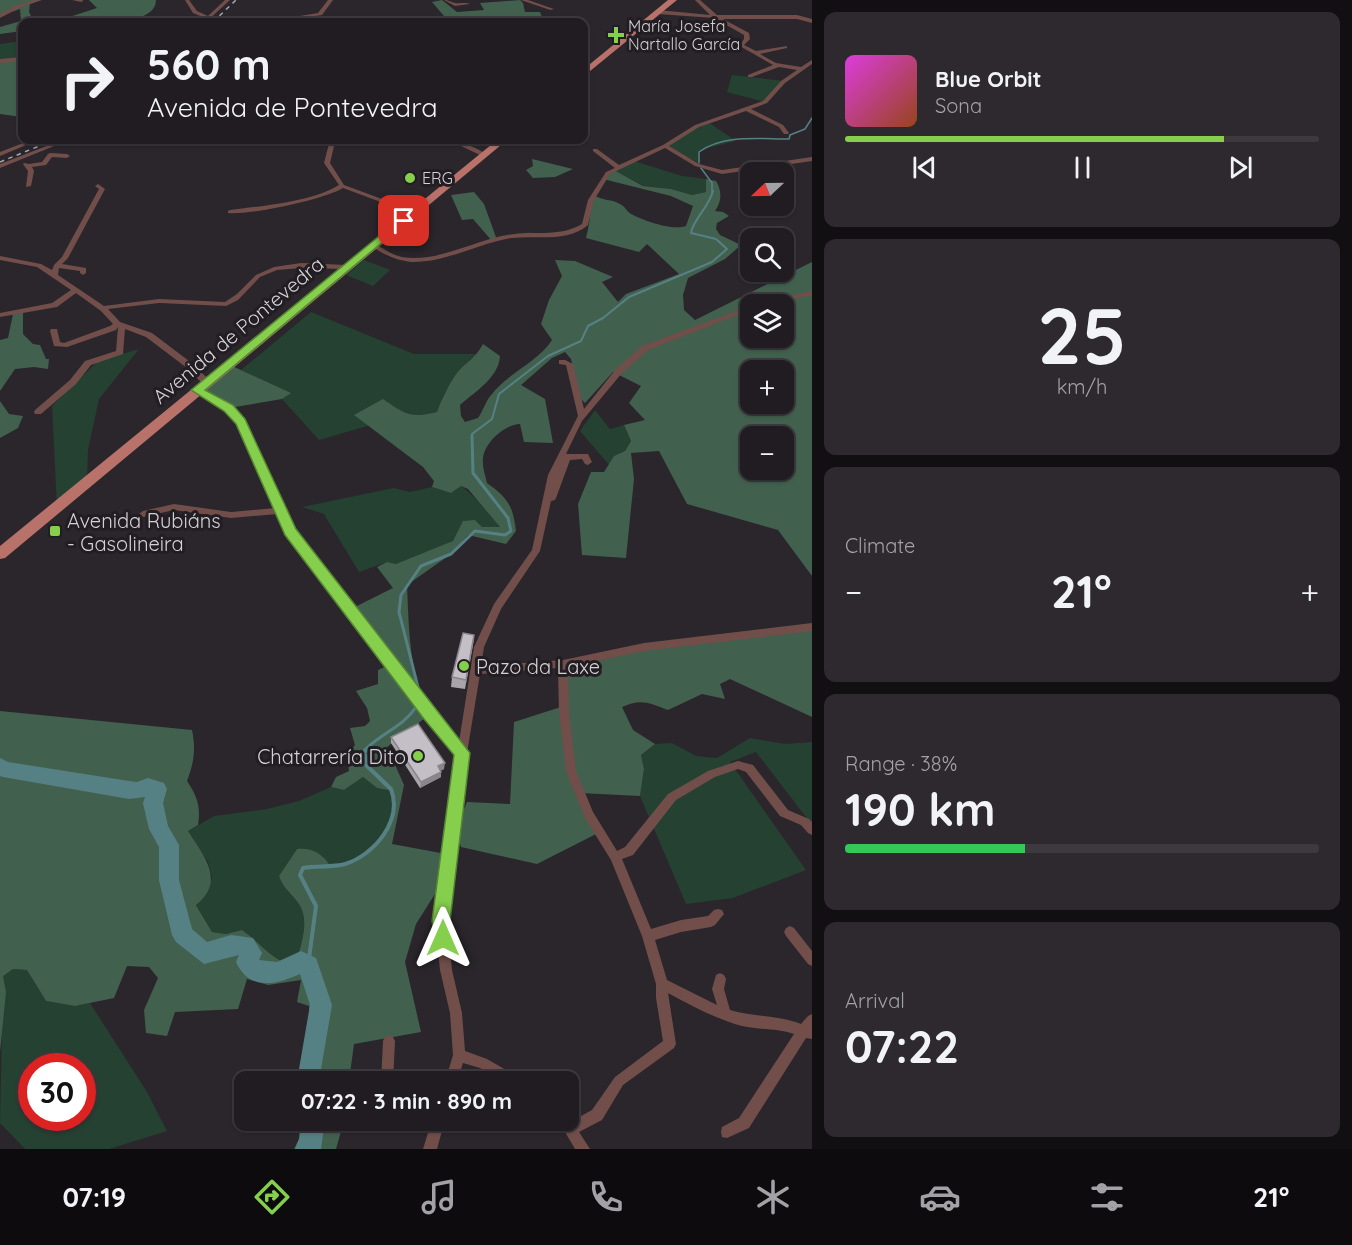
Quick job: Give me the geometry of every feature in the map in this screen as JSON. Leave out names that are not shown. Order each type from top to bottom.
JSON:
[{"type":"main road","points":[[588,70],[673,0]]},
{"type":"main road","name":"Avenida de Pontevedra","points":[[0,554],[497,144]]},
{"type":"street","points":[[0,16],[17,7],[40,0]]},
{"type":"street","points":[[75,0],[81,1]]},
{"type":"street","points":[[187,0],[195,12],[209,18],[228,0]]},
{"type":"street","points":[[315,18],[331,0]]},
{"type":"street","points":[[446,0],[455,5],[468,4]]},
{"type":"street","points":[[524,0],[552,9]]},
{"type":"street","points":[[697,0],[716,17],[747,34],[747,39],[742,43],[717,47]]},
{"type":"street","points":[[658,12],[716,17],[797,17],[812,21]]},
{"type":"street","points":[[742,43],[741,45],[778,65],[802,69]]},
{"type":"street","points":[[756,53],[785,47]]},
{"type":"street","points":[[0,61],[18,59]]},
{"type":"street","points":[[373,245],[397,258],[416,258],[449,254],[515,235],[562,234],[577,231],[585,225],[591,200],[597,187],[608,173],[665,146],[697,126],[765,102],[783,82],[812,62]]},
{"type":"street","points":[[750,76],[778,65]]},
{"type":"street","points":[[747,109],[781,126],[786,133]]},
{"type":"street","points":[[0,154],[25,144]]},
{"type":"street","points":[[0,166],[56,144]]},
{"type":"street","points":[[332,144],[327,163],[342,186],[380,200],[404,221]]},
{"type":"street","points":[[462,144],[484,155]]},
{"type":"street","points":[[665,146],[697,165],[722,172],[812,159]]},
{"type":"street","points":[[595,150],[619,168]]},
{"type":"street","points":[[29,166],[44,164],[50,155],[67,156]]},
{"type":"street","points":[[20,159],[29,166],[31,171],[28,186]]},
{"type":"street","points":[[54,276],[56,267],[66,258],[102,189],[98,186]]},
{"type":"street","points":[[230,212],[259,209],[331,194],[342,186]]},
{"type":"street","points":[[0,258],[40,267],[68,266],[84,269],[83,273]]},
{"type":"street","points":[[103,308],[159,301],[226,304],[235,301],[261,274],[270,271],[300,266],[347,267]]},
{"type":"street","points":[[40,267],[103,308],[120,324],[149,335],[190,366],[202,386],[241,422],[290,532],[429,715],[462,753]]},
{"type":"street","points":[[0,315],[54,305],[76,290]]},
{"type":"street","points":[[794,297],[812,293]]},
{"type":"street","points":[[454,1071],[459,1055],[456,1013],[446,970],[441,921],[462,753],[479,647],[497,607],[536,551],[552,475],[564,447],[582,416],[619,371],[645,348],[740,312]]},
{"type":"street","points":[[54,331],[57,344],[63,345],[120,324]]},
{"type":"street","points":[[38,412],[73,382],[88,363],[120,352],[120,324]]},
{"type":"street","points":[[562,362],[569,364],[582,416]]},
{"type":"street","points":[[545,508],[567,457],[585,456],[588,462]]},
{"type":"street","points":[[142,514],[174,507],[231,515],[281,511]]},
{"type":"street","points":[[475,670],[563,664],[644,647],[812,627]]},
{"type":"street","points":[[563,664],[564,712],[571,771],[589,814],[615,857],[648,936],[662,984],[662,998],[670,1044],[619,1081],[597,1115],[579,1121]]},
{"type":"street","points":[[615,857],[629,851],[672,797],[712,774],[738,765],[748,768],[784,813],[806,822],[812,830]]},
{"type":"street","points":[[648,936],[681,926],[711,921],[718,914]]},
{"type":"street","points":[[789,932],[812,960]]},
{"type":"street","points":[[720,979],[718,989],[725,1013]]},
{"type":"street","points":[[662,984],[725,1013],[754,1022],[775,1022],[808,1032]]},
{"type":"street","points":[[727,1132],[744,1123],[808,1032],[812,1020]]},
{"type":"street","points":[[388,1071],[389,1041]]},
{"type":"street","points":[[459,1055],[483,1063],[497,1071]]},
{"type":"street","points":[[430,1149],[436,1131]]},
{"type":"street","points":[[571,1131],[583,1149]]},
{"type":"green space","points":[[0,0],[40,0],[30,3],[29,12],[32,18],[21,18],[20,9],[0,16]]},
{"type":"green space","points":[[89,0],[156,0],[152,10],[136,18],[66,18],[97,8]]},
{"type":"green space","points":[[442,0],[457,12],[484,10],[480,3],[520,0],[525,12],[540,12],[542,18],[433,18],[444,16],[432,2]]},
{"type":"green space","points":[[18,22],[18,32],[0,34],[0,27]]},
{"type":"green space","points":[[18,42],[18,59],[0,61],[0,44]]},
{"type":"green space","points":[[18,58],[18,116],[0,114],[0,60]]},
{"type":"green space","points":[[732,75],[785,81],[765,102],[727,92]]},
{"type":"green space","points":[[708,122],[736,141],[703,149],[699,152],[699,163],[665,146]]},
{"type":"green space","points":[[532,159],[573,169],[555,177],[533,178],[526,170],[533,166]]},
{"type":"green space","points":[[634,161],[682,176],[706,179],[706,192],[692,195],[671,189],[644,186],[614,170]]},
{"type":"green space","points":[[614,170],[643,186],[671,189],[692,195],[706,192],[706,179],[716,181],[720,196],[715,211],[729,216],[717,223],[716,229],[720,235],[740,246],[725,259],[688,278],[683,295],[684,310],[695,320],[740,298],[740,348],[794,348],[794,294],[747,294],[772,282],[794,282],[794,271],[812,262],[812,576],[778,530],[687,504],[659,451],[631,453],[634,479],[626,558],[582,555],[578,504],[591,472],[604,472],[614,456],[625,451],[631,441],[624,425],[645,420],[629,403],[641,386],[613,372],[585,403],[581,399],[571,359],[565,352],[552,358],[521,385],[545,399],[553,443],[524,442],[520,424],[514,425],[491,440],[483,458],[487,483],[508,503],[516,531],[506,544],[468,535],[451,554],[407,585],[414,667],[422,699],[429,715],[387,747],[404,785],[392,844],[446,854],[447,875],[416,924],[405,962],[421,1032],[354,1044],[350,1071],[304,1071],[309,1006],[297,1002],[301,980],[268,985],[247,979],[238,1009],[175,1012],[167,1036],[146,1033],[144,1010],[158,978],[149,967],[127,966],[114,998],[75,1006],[46,1001],[27,970],[13,969],[3,976],[6,992],[0,1052],[0,711],[192,730],[194,756],[187,781],[197,801],[199,818],[198,825],[188,831],[205,859],[211,878],[210,887],[205,896],[196,905],[212,932],[226,934],[242,930],[283,962],[298,956],[304,927],[303,913],[279,876],[297,849],[317,852],[331,867],[359,857],[370,850],[385,832],[393,807],[393,791],[377,788],[363,777],[344,790],[331,787],[336,777],[349,771],[347,755],[355,745],[350,728],[365,726],[370,721],[367,708],[356,691],[378,684],[378,670],[391,664],[351,609],[393,588],[377,567],[387,562],[396,564],[453,541],[463,521],[475,520],[482,527],[500,527],[468,489],[461,486],[451,493],[432,487],[434,481],[423,467],[354,415],[383,399],[408,414],[420,415],[437,412],[454,377],[483,344],[500,356],[499,364],[486,383],[460,405],[461,416],[465,422],[478,418],[488,399],[499,387],[539,355],[552,340],[541,324],[549,300],[562,276],[555,260],[575,261],[613,277],[602,282],[618,302],[626,294],[679,274],[647,244],[639,252],[586,238],[594,195],[622,205],[629,213],[637,217],[674,227],[686,226],[693,206],[671,196],[603,179]]},
{"type":"green space","points":[[474,192],[484,204],[497,240],[492,241],[473,219],[462,220],[451,195]]},
{"type":"green space","points":[[364,260],[390,270],[373,286],[346,275]]},
{"type":"green space","points":[[23,311],[23,334],[33,344],[40,345],[46,359],[49,359],[48,369],[34,367],[15,369],[0,391],[0,340],[8,338],[13,314]]},
{"type":"green space","points":[[311,312],[414,354],[477,354],[458,372],[444,394],[437,412],[419,417],[355,414],[371,425],[319,440],[282,399],[290,393],[241,370]]},
{"type":"green space","points":[[139,349],[99,399],[88,450],[87,483],[57,507],[52,406],[98,361]]},
{"type":"green space","points":[[228,364],[291,393],[282,399],[235,407],[200,388]]},
{"type":"green space","points":[[0,401],[9,414],[23,416],[18,428],[0,438]]},
{"type":"green space","points":[[595,410],[610,429],[624,425],[631,441],[625,451],[614,456],[610,466],[580,431]]},
{"type":"green space","points":[[461,486],[470,493],[500,528],[482,527],[459,532],[453,541],[432,552],[396,564],[387,562],[359,572],[324,514],[302,507],[394,488],[410,492],[432,487],[451,493]]},
{"type":"green space","points":[[812,627],[812,717],[730,679],[720,684],[725,699],[702,694],[668,710],[645,702],[628,704],[622,707],[633,730],[655,744],[641,755],[644,769],[640,796],[579,793],[600,832],[537,864],[461,847],[456,829],[467,802],[510,804],[514,722],[564,706],[563,664],[644,647]]},
{"type":"green space","points":[[750,738],[785,744],[812,742],[812,825],[756,752],[730,762],[806,870],[733,898],[686,904],[640,796],[644,769],[641,755],[655,744],[672,743],[696,756],[717,758]]},
{"type":"green space","points":[[363,777],[377,788],[393,791],[389,822],[377,844],[355,858],[325,866],[297,849],[279,876],[303,913],[304,927],[298,956],[283,962],[242,930],[226,934],[212,932],[196,904],[212,878],[208,862],[188,831],[214,816],[267,809],[299,801],[331,787],[344,790]]},
{"type":"green space","points":[[13,969],[27,970],[46,1001],[75,1006],[90,1003],[147,1092],[167,1131],[109,1149],[25,1149],[0,1123],[3,975]]},
{"type":"green space","points":[[302,1131],[341,1131],[336,1149],[294,1149]]},
{"type":"building","points":[[463,633],[474,635],[466,680],[452,677]]},
{"type":"building","name":"Chatarrería Dito","points":[[418,724],[445,763],[438,766],[441,772],[421,782],[391,737]]},
{"type":"waterway","points":[[699,163],[699,152],[719,142],[742,139],[789,139],[790,135],[805,129],[812,118]]},
{"type":"waterway","points":[[701,168],[712,183],[712,193]]},
{"type":"waterway","points":[[472,436],[492,419],[499,394],[548,356],[581,341],[588,326],[603,318],[629,297],[712,262],[727,249],[716,239],[691,233],[713,191]]},
{"type":"waterway","points":[[420,695],[399,612],[401,595],[421,566],[451,554],[475,531],[505,535],[511,531],[508,518],[473,473],[472,436]]},
{"type":"waterway","points":[[365,750],[405,720],[416,707]]},
{"type":"waterway","points":[[308,966],[316,906],[300,875],[303,868],[340,865],[356,860],[375,845],[383,835],[393,813],[394,801],[391,789],[367,766],[364,752],[367,749]]},
{"type":"waterway","points":[[0,766],[3,769],[129,790],[138,791],[148,786],[157,789],[153,803],[159,829],[169,845],[169,880],[183,935],[204,953],[231,945],[245,945],[251,953],[247,962],[252,970],[278,973],[301,962],[308,966],[321,1005],[310,1071]]},
{"type":"waterway","points":[[307,1149],[311,1144],[312,1131]]},
{"type":"railway","points":[[217,18],[236,0]]},
{"type":"railway","points":[[0,162],[44,144]]},
{"type":"place","name":"María Josefa Nartallo García","points":[[616,35]]},
{"type":"place","name":"ERG","points":[[410,178]]},
{"type":"place","name":"Avenida Rubiáns - Gasolineira","points":[[55,531]]},
{"type":"place","name":"Pazo da Laxe","points":[[464,666]]},
{"type":"place","name":"Chatarrería Dito","points":[[418,756]]},
{"type":"route","points":[[404,221],[197,390],[228,408],[241,422],[290,532],[351,609],[429,715],[462,753],[441,921],[443,938]]}]
